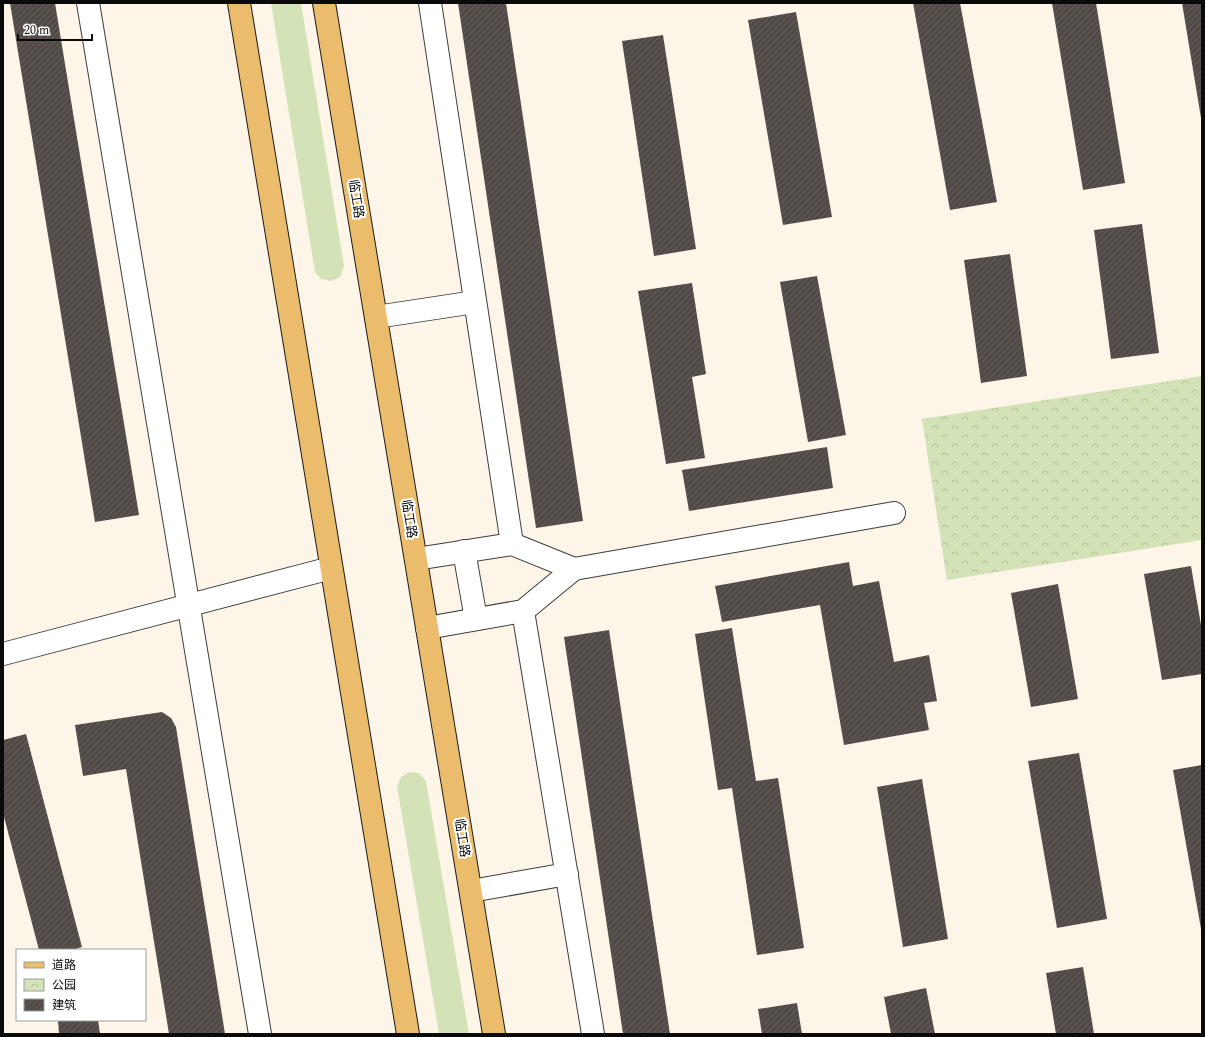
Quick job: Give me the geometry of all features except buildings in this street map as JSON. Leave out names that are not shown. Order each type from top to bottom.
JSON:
[{"type":"main road","points":[[239,3],[408,1034]]},
{"type":"main road","name":"临工路","points":[[324,3],[494,1034]]},
{"type":"street","points":[[88,3],[260,1034]]},
{"type":"street","points":[[430,3],[512,544]]},
{"type":"street","points":[[376,317],[475,302]]},
{"type":"street","points":[[427,628],[523,611],[574,569],[894,514]]},
{"type":"street","points":[[416,559],[512,544],[574,569]]},
{"type":"street","points":[[464,551],[476,619]]},
{"type":"street","points":[[3,654],[331,568]]},
{"type":"street","points":[[523,611],[593,1034]]},
{"type":"street","points":[[471,892],[567,874]]},
{"type":"green space","points":[[271,3],[301,3],[344,266],[340,277],[331,281],[321,279],[315,272]]},
{"type":"green space","points":[[1202,376],[1202,540],[947,580],[922,419]]},
{"type":"green space","points":[[409,772],[419,773],[426,781],[469,1034],[439,1034],[397,786],[401,777]]}]
